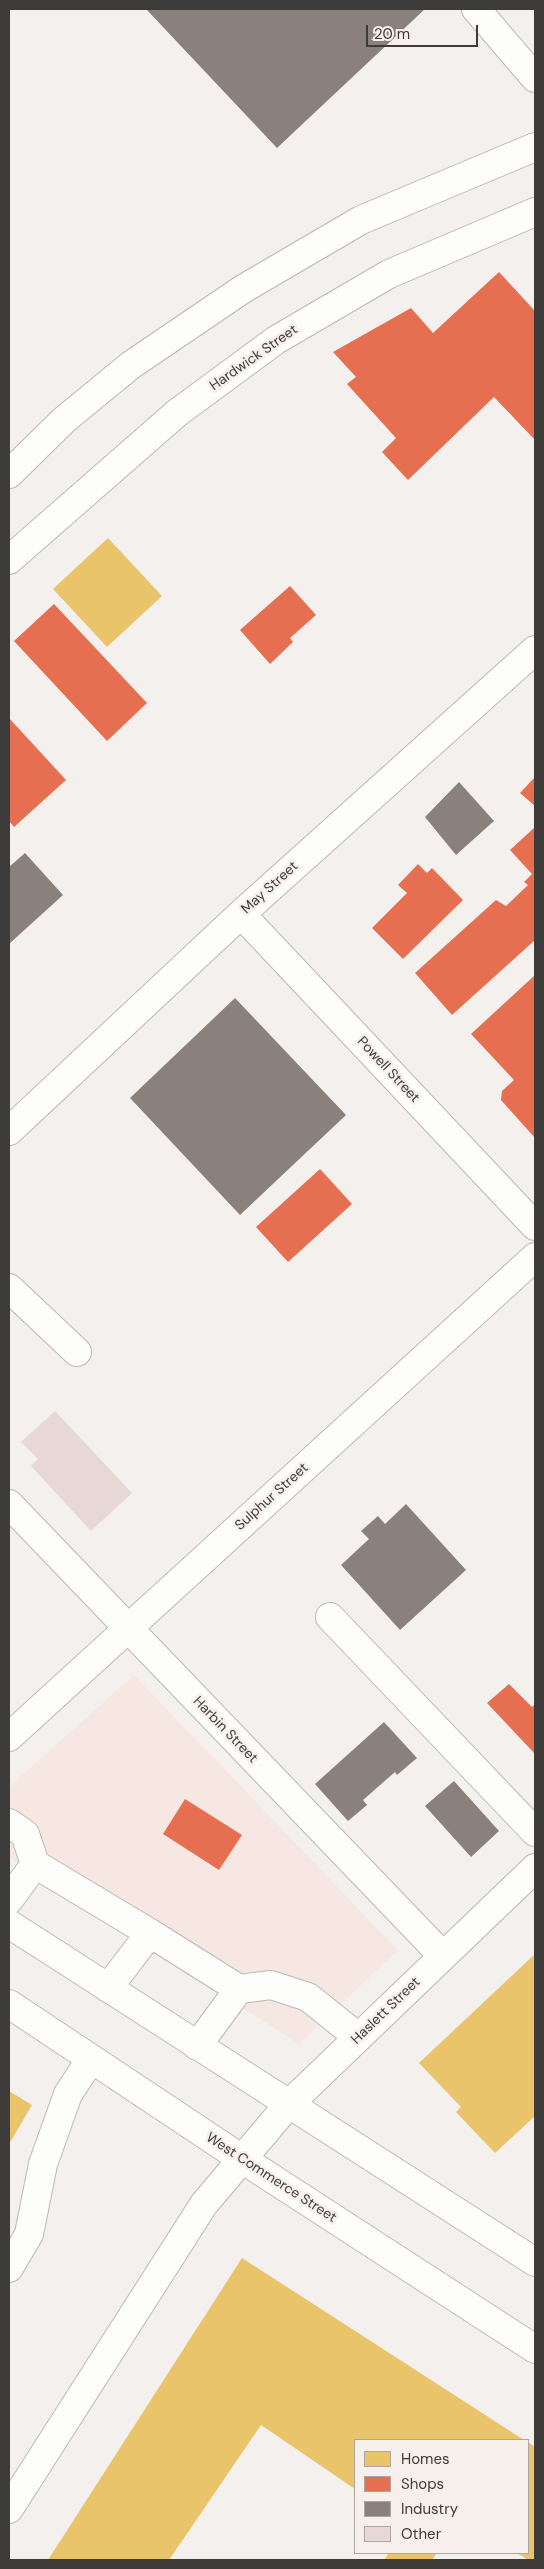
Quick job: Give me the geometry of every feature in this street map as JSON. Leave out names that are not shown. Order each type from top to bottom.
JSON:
[{"type":"street","points":[[476,9],[535,78]]},
{"type":"street","points":[[9,474],[64,420],[131,365],[243,289],[361,220],[535,147]]},
{"type":"street","name":"Hardwick Street","points":[[9,560],[177,413],[276,340],[389,274],[535,212]]},
{"type":"street","name":"May Street","points":[[9,1130],[241,914],[535,650]]},
{"type":"street","name":"Powell Street","points":[[241,914],[535,1226]]},
{"type":"street","name":"Sulphur Street","points":[[9,1737],[535,1257]]},
{"type":"street","points":[[9,1288],[77,1352]]},
{"type":"street","name":"Harbin Street","points":[[9,1504],[442,1956]]},
{"type":"street","points":[[330,1617],[535,1832]]},
{"type":"street","points":[[9,1823],[25,1834],[35,1864],[239,1989],[271,1985],[308,1997],[358,2037]]},
{"type":"street","points":[[9,1900],[35,1864]]},
{"type":"street","name":"Haslett Street","points":[[9,2509],[204,2204],[288,2105],[535,1868]]},
{"type":"street","points":[[9,1924],[535,2262]]},
{"type":"street","points":[[108,1988],[150,1933]]},
{"type":"street","points":[[197,2046],[239,1989]]},
{"type":"street","name":"West Commerce Street","points":[[9,2004],[242,2159],[535,2349]]},
{"type":"street","points":[[9,2268],[29,2234],[43,2164],[68,2094],[91,2059]]},
{"type":"shaded area","points":[[134,1675],[398,1950],[299,2044],[9,1857],[9,1787]]},
{"type":"building: Homes","points":[[108,538],[162,596],[107,647],[53,589]]},
{"type":"building: Homes","points":[[535,1954],[535,2116],[495,2153],[456,2112],[461,2107],[419,2063]]},
{"type":"building: Homes","points":[[9,2091],[32,2105],[9,2144]]},
{"type":"building: Homes","points":[[242,2258],[522,2439],[354,2439],[354,2488],[261,2425],[169,2560],[48,2560]]},
{"type":"building: Homes","points":[[529,2443],[535,2447],[535,2560],[528,2560],[519,2554],[529,2554]]},
{"type":"building: Homes","points":[[388,2554],[436,2554],[432,2560],[384,2560]]},
{"type":"building: Shops","points":[[499,272],[535,311],[535,440],[494,397],[408,480],[382,452],[396,438],[347,384],[356,377],[333,352],[411,308],[433,333]]},
{"type":"building: Shops","points":[[290,586],[316,615],[290,638],[293,642],[270,664],[240,630]]},
{"type":"building: Shops","points":[[54,604],[147,703],[107,741],[14,641]]},
{"type":"building: Shops","points":[[9,718],[66,780],[14,827],[9,821]]},
{"type":"building: Shops","points":[[535,777],[535,806],[520,793]]},
{"type":"building: Shops","points":[[535,827],[535,940],[452,1015],[415,973],[496,900],[506,906],[528,885],[524,882],[532,874],[510,850]]},
{"type":"building: Shops","points":[[418,864],[427,873],[432,868],[463,900],[403,959],[372,928],[407,893],[398,885]]},
{"type":"building: Shops","points":[[535,975],[535,1138],[501,1100],[502,1091],[514,1080],[471,1034]]},
{"type":"building: Shops","points":[[320,1169],[352,1204],[288,1262],[256,1227]]},
{"type":"building: Shops","points":[[509,1684],[532,1707],[535,1704],[535,1754],[487,1703]]},
{"type":"building: Shops","points":[[185,1799],[242,1835],[219,1870],[163,1834]]},
{"type":"building: Industry","points":[[146,9],[425,9],[277,148]]},
{"type":"building: Industry","points":[[459,782],[494,821],[456,855],[425,817]]},
{"type":"building: Industry","points":[[25,853],[63,895],[9,944],[9,867]]},
{"type":"building: Industry","points":[[235,998],[346,1115],[240,1215],[130,1098]]},
{"type":"building: Industry","points":[[406,1504],[466,1570],[400,1630],[341,1565],[369,1539],[361,1531],[378,1516],[385,1524]]},
{"type":"building: Industry","points":[[384,1722],[417,1758],[397,1775],[395,1772],[363,1800],[367,1805],[348,1821],[315,1784]]},
{"type":"building: Industry","points":[[454,1781],[499,1831],[471,1857],[425,1806]]},
{"type":"building: Other","points":[[55,1411],[132,1493],[91,1531],[31,1466],[38,1459],[21,1442]]}]
